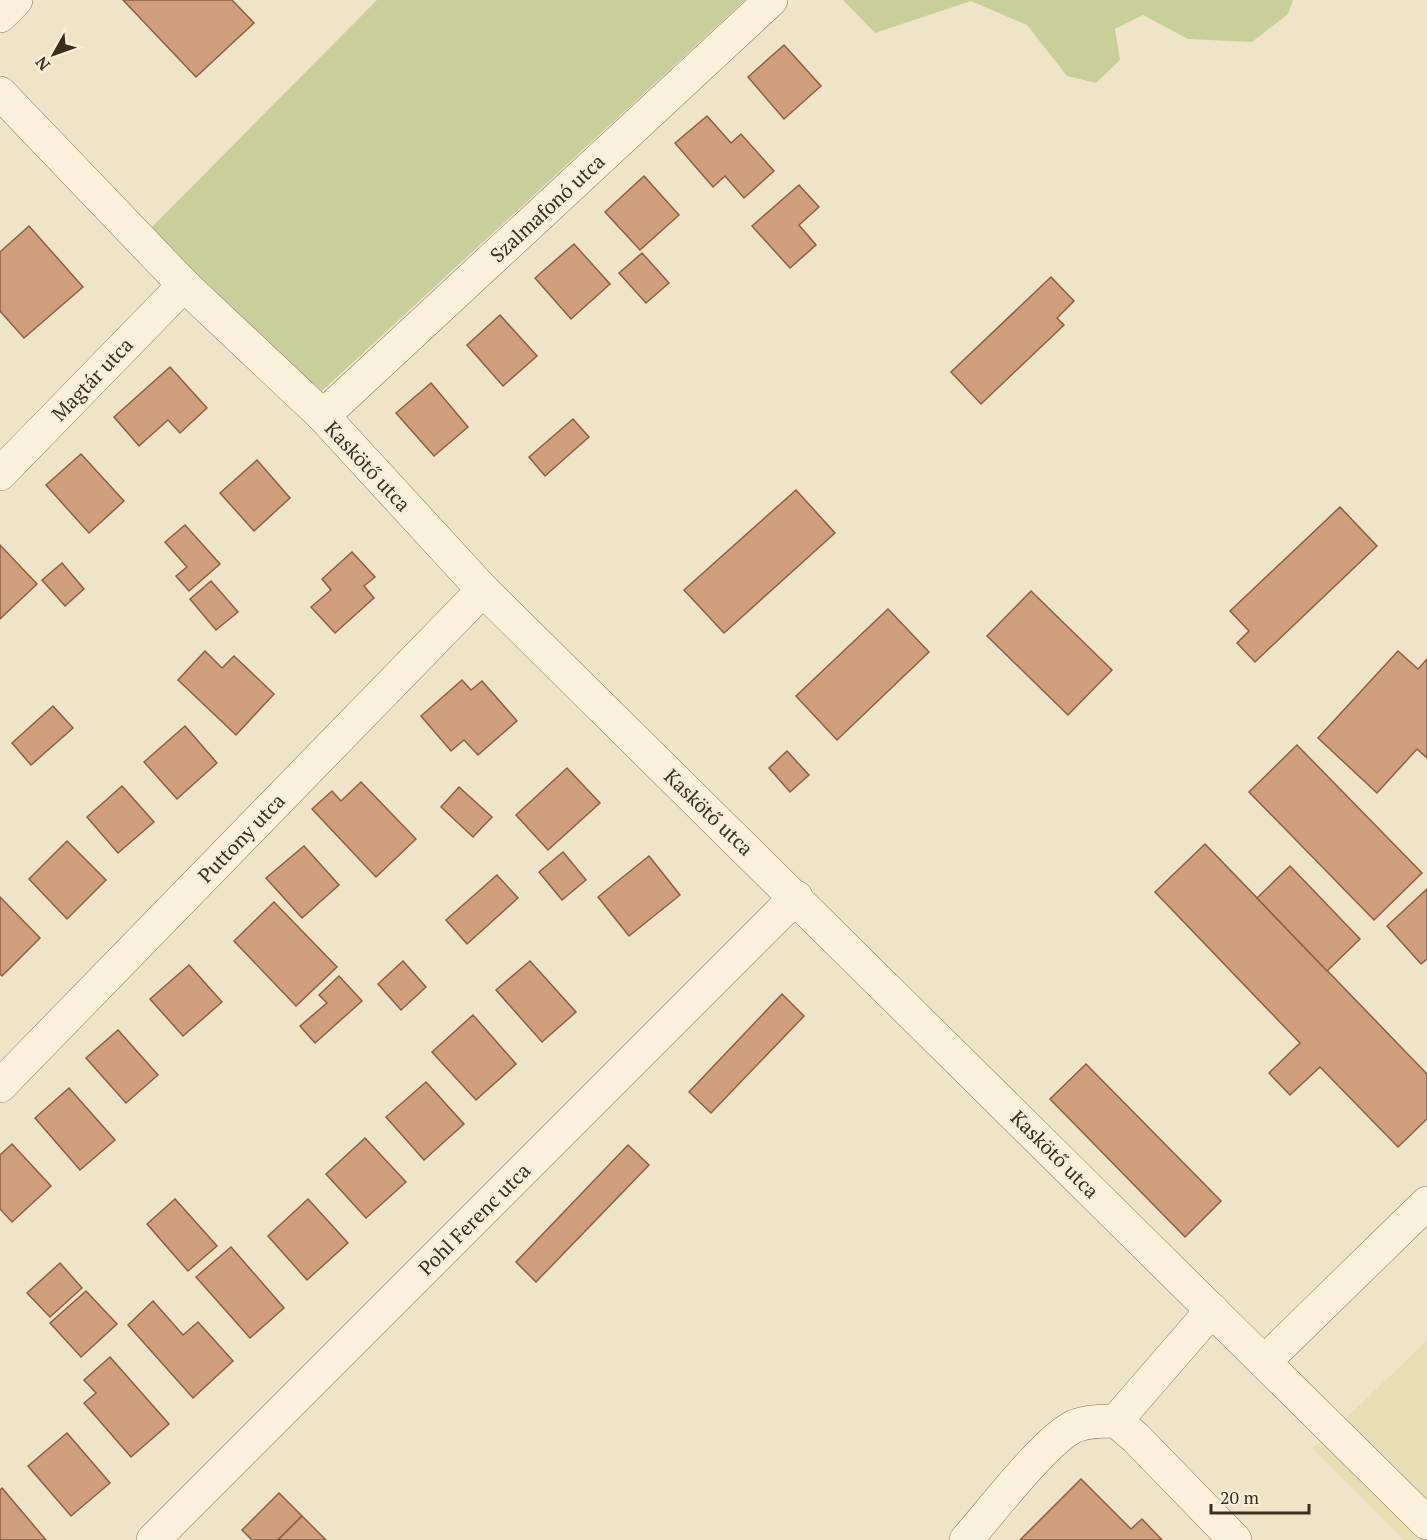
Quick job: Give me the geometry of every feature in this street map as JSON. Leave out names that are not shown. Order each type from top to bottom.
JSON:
[{"type":"street","points":[[0,16],[16,0]]},
{"type":"street","name":"Szalmafonó utca","points":[[323,416],[771,0]]},
{"type":"street","name":"Kaskötő utca","points":[[0,93],[184,285],[323,416],[483,590],[1427,1523]]},
{"type":"street","name":"Magtár utca","points":[[0,474],[184,285]]},
{"type":"street","name":"Puttony utca","points":[[0,1086],[483,590]]},
{"type":"street","name":"Pohl Ferenc utca","points":[[153,1540],[796,897]]},
{"type":"street","points":[[1264,1362],[1427,1203]]},
{"type":"street","points":[[1116,1421],[1212,1310]]},
{"type":"street","points":[[966,1540],[1052,1442],[1074,1426],[1090,1422],[1116,1421],[1136,1438],[1235,1540]]},
{"type":"shaded area","points":[[1427,1341],[1427,1540],[1404,1540],[1313,1449]]},
{"type":"green space","points":[[377,0],[745,0],[310,402],[143,236]]},
{"type":"green space","points":[[843,0],[1293,0],[1288,14],[1252,42],[1188,39],[1143,15],[1115,29],[1120,60],[1096,83],[1067,76],[1027,25],[971,1],[875,33]]},
{"type":"building","points":[[123,0],[232,0],[254,23],[196,77]]},
{"type":"building","points":[[784,45],[821,86],[784,119],[748,77]]},
{"type":"building","points":[[707,116],[731,143],[741,134],[774,171],[744,198],[725,176],[713,187],[675,143]]},
{"type":"building","points":[[644,176],[679,215],[640,250],[605,212]]},
{"type":"building","points":[[799,185],[819,207],[799,225],[816,245],[790,268],[752,226]]},
{"type":"building","points":[[29,226],[83,287],[24,338],[0,311],[0,252]]},
{"type":"building","points":[[574,244],[610,284],[571,319],[535,278]]},
{"type":"building","points":[[642,253],[669,283],[646,303],[619,273]]},
{"type":"building","points":[[1051,277],[1074,301],[1057,318],[1064,325],[981,404],[951,372]]},
{"type":"building","points":[[500,315],[537,356],[503,386],[467,345]]},
{"type":"building","points":[[170,367],[207,408],[180,433],[168,420],[139,446],[114,417]]},
{"type":"building","points":[[431,383],[468,427],[434,456],[396,413]]},
{"type":"building","points":[[573,419],[589,437],[545,476],[529,457]]},
{"type":"building","points":[[81,454],[124,501],[89,533],[46,485]]},
{"type":"building","points":[[257,460],[290,498],[254,531],[220,493]]},
{"type":"building","points":[[796,490],[835,533],[724,633],[684,590]]},
{"type":"building","points":[[1340,507],[1377,546],[1255,662],[1237,643],[1249,631],[1230,611]]},
{"type":"building","points":[[185,525],[220,564],[189,591],[176,576],[187,567],[165,542]]},
{"type":"building","points":[[0,545],[37,584],[0,619]]},
{"type":"building","points":[[352,552],[375,577],[364,586],[374,598],[335,633],[311,607],[331,590],[322,579]]},
{"type":"building","points":[[62,563],[84,589],[65,606],[42,580]]},
{"type":"building","points":[[211,581],[238,612],[216,630],[190,599]]},
{"type":"building","points":[[1031,591],[1112,670],[1068,715],[987,636]]},
{"type":"building","points":[[888,609],[929,652],[837,740],[796,696]]},
{"type":"building","points":[[205,651],[222,668],[234,656],[274,694],[236,735],[178,680]]},
{"type":"building","points":[[1398,651],[1418,669],[1427,659],[1427,758],[1417,749],[1377,793],[1318,738]]},
{"type":"building","points":[[462,680],[471,690],[482,681],[517,721],[478,755],[464,740],[451,751],[421,716]]},
{"type":"building","points":[[53,706],[73,728],[31,765],[12,743]]},
{"type":"building","points":[[185,726],[217,763],[177,799],[144,762]]},
{"type":"building","points":[[1297,745],[1422,873],[1374,920],[1249,792]]},
{"type":"building","points":[[787,751],[809,775],[790,792],[769,768]]},
{"type":"building","points":[[567,768],[600,803],[548,850],[516,815]]},
{"type":"building","points":[[361,782],[416,839],[376,877],[312,809],[332,791],[341,801]]},
{"type":"building","points":[[122,786],[154,822],[118,853],[87,817]]},
{"type":"building","points":[[459,787],[492,817],[473,837],[441,807]]},
{"type":"building","points":[[67,841],[106,880],[67,919],[29,879]]},
{"type":"building","points":[[1205,844],[1427,1074],[1427,1119],[1398,1147],[1320,1067],[1290,1095],[1269,1073],[1300,1043],[1155,892]]},
{"type":"building","points":[[304,846],[339,885],[302,918],[266,878]]},
{"type":"building","points":[[563,852],[586,880],[562,900],[539,872]]},
{"type":"building","points":[[649,856],[680,895],[629,936],[598,897]]},
{"type":"building","points":[[1290,866],[1360,939],[1327,971],[1257,898]]},
{"type":"building","points":[[497,875],[518,898],[467,944],[446,920]]},
{"type":"building","points":[[1427,889],[1427,959],[1421,964],[1387,926]]},
{"type":"building","points":[[0,897],[40,938],[2,976],[0,974]]},
{"type":"building","points":[[274,902],[337,967],[296,1006],[234,941]]},
{"type":"building","points":[[403,961],[426,987],[401,1010],[378,984]]},
{"type":"building","points":[[530,961],[576,1012],[542,1042],[496,990]]},
{"type":"building","points":[[189,965],[222,1002],[183,1036],[150,999]]},
{"type":"building","points":[[339,976],[362,1001],[315,1043],[300,1026],[327,1003],[319,995]]},
{"type":"building","points":[[782,994],[804,1016],[711,1113],[689,1092]]},
{"type":"building","points":[[473,1015],[516,1064],[476,1100],[432,1052]]},
{"type":"building","points":[[118,1030],[158,1075],[126,1103],[86,1058]]},
{"type":"building","points":[[1086,1064],[1221,1201],[1185,1237],[1050,1099]]},
{"type":"building","points":[[426,1082],[464,1124],[424,1160],[386,1117]]},
{"type":"building","points":[[69,1088],[115,1140],[80,1170],[35,1118]]},
{"type":"building","points":[[365,1138],[406,1182],[366,1218],[326,1174]]},
{"type":"building","points":[[12,1144],[51,1186],[12,1222],[0,1209],[0,1155]]},
{"type":"building","points":[[628,1145],[649,1165],[536,1282],[516,1262]]},
{"type":"building","points":[[175,1199],[217,1246],[188,1271],[147,1224]]},
{"type":"building","points":[[308,1199],[348,1243],[307,1280],[268,1236]]},
{"type":"building","points":[[231,1247],[284,1308],[250,1338],[196,1277]]},
{"type":"building","points":[[60,1263],[82,1288],[50,1317],[27,1293]]},
{"type":"building","points":[[86,1291],[117,1324],[81,1357],[50,1323]]},
{"type":"building","points":[[153,1301],[183,1335],[198,1322],[233,1361],[193,1398],[128,1325]]},
{"type":"building","points":[[110,1357],[169,1424],[131,1457],[84,1403],[96,1393],[84,1380]]},
{"type":"building","points":[[67,1433],[110,1483],[71,1516],[28,1466]]},
{"type":"building","points":[[1081,1479],[1131,1529],[1142,1519],[1162,1540],[1020,1540]]},
{"type":"building","points":[[2,1488],[46,1540],[0,1540],[0,1490]]},
{"type":"building","points":[[279,1493],[302,1516],[278,1540],[252,1540],[242,1530]]},
{"type":"building","points":[[302,1516],[326,1540],[278,1540]]}]
